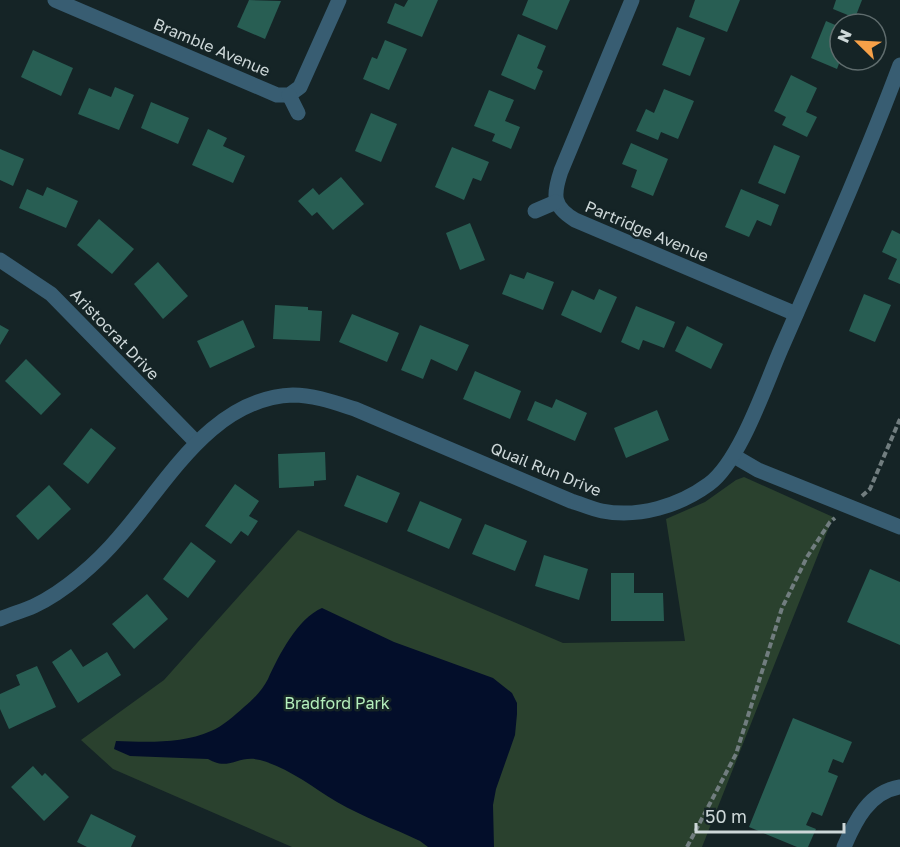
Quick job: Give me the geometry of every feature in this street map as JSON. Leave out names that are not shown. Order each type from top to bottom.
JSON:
[{"type":"street","name":"Bramble Avenue","points":[[55,0],[277,94],[289,95]]},
{"type":"street","points":[[298,113],[289,95],[300,87],[339,0]]},
{"type":"street","points":[[535,211],[556,201],[555,189],[561,171],[632,0]]},
{"type":"street","name":"Quail Run Drive","points":[[0,619],[36,605],[79,577],[118,539],[196,442],[234,412],[258,402],[293,395],[323,399],[355,409],[571,501],[602,511],[628,512],[664,507],[688,497],[711,483],[734,456],[900,65]]},
{"type":"street","name":"Partridge Avenue","points":[[556,201],[564,213],[575,220],[796,314]]},
{"type":"street","name":"Aristocrat Drive","points":[[0,260],[51,294],[196,442]]},
{"type":"street","points":[[734,456],[758,470],[900,527]]},
{"type":"street","points":[[844,847],[862,810],[876,797],[900,787]]},
{"type":"path","points":[[687,847],[736,754],[782,608],[807,557],[830,522],[870,489],[900,419]]},
{"type":"green space","name":"Bradford Park","points":[[744,477],[833,517],[702,847],[292,847],[113,769],[81,740],[164,680],[298,530],[563,643],[685,641],[666,519],[705,502]]},
{"type":"water","points":[[322,608],[394,642],[493,678],[512,693],[517,703],[515,735],[496,789],[493,805],[494,847],[428,847],[420,841],[337,802],[291,773],[260,760],[246,759],[222,764],[208,759],[130,756],[114,749],[116,741],[176,740],[200,735],[224,724],[258,694],[297,629],[313,613]]},
{"type":"building","points":[[249,0],[281,1],[265,39],[237,27]]},
{"type":"building","points":[[408,0],[438,0],[422,37],[387,23],[395,3],[404,7]]},
{"type":"building","points":[[528,0],[570,0],[557,30],[522,15]]},
{"type":"building","points":[[695,0],[740,0],[727,32],[689,17]]},
{"type":"building","points":[[836,0],[862,0],[857,12],[840,12],[833,9]]},
{"type":"building","points":[[826,21],[828,22],[828,65],[811,58]]},
{"type":"building","points":[[677,27],[705,38],[690,76],[662,65]]},
{"type":"building","points":[[518,34],[546,46],[537,68],[543,71],[535,90],[501,75]]},
{"type":"building","points":[[385,40],[407,49],[389,90],[363,79],[372,57],[377,59]]},
{"type":"building","points":[[33,50],[73,68],[61,96],[21,77]]},
{"type":"building","points":[[791,75],[817,88],[806,112],[817,117],[807,137],[782,125],[786,117],[774,111]]},
{"type":"building","points":[[115,87],[134,95],[119,130],[78,114],[89,88],[111,97]]},
{"type":"building","points":[[664,89],[694,101],[678,139],[661,132],[658,140],[636,131],[646,109],[654,113]]},
{"type":"building","points":[[489,90],[514,100],[505,121],[520,127],[511,149],[492,141],[495,134],[474,126]]},
{"type":"building","points":[[151,102],[189,118],[178,144],[141,128]]},
{"type":"building","points":[[371,113],[397,124],[381,162],[355,151]]},
{"type":"building","points":[[208,129],[227,138],[223,146],[245,156],[233,183],[192,165]]},
{"type":"building","points":[[631,143],[668,159],[653,196],[631,187],[637,170],[622,164]]},
{"type":"building","points":[[774,145],[800,156],[785,194],[758,183]]},
{"type":"building","points":[[452,147],[489,162],[481,181],[473,178],[464,200],[435,187]]},
{"type":"building","points":[[0,149],[24,159],[13,186],[0,180]]},
{"type":"building","points":[[341,177],[364,204],[333,230],[317,212],[312,216],[298,201],[313,188],[319,195]]},
{"type":"building","points":[[47,187],[78,201],[66,228],[19,208],[27,189],[43,196]]},
{"type":"building","points":[[741,189],[779,205],[771,226],[757,220],[749,237],[725,227]]},
{"type":"building","points":[[99,219],[134,249],[112,274],[77,245]]},
{"type":"building","points":[[470,223],[485,260],[460,270],[446,233]]},
{"type":"building","points":[[892,230],[900,234],[900,284],[888,279],[897,259],[882,252]]},
{"type":"building","points":[[158,262],[188,296],[163,319],[134,284]]},
{"type":"building","points":[[527,272],[554,282],[543,310],[502,294],[510,274],[524,279]]},
{"type":"building","points":[[599,289],[617,297],[601,333],[561,315],[572,290],[594,300]]},
{"type":"building","points":[[864,294],[891,305],[875,342],[849,331]]},
{"type":"building","points":[[275,305],[308,307],[308,310],[322,311],[320,341],[273,339]]},
{"type":"building","points":[[636,306],[675,322],[664,348],[643,340],[639,350],[621,342]]},
{"type":"building","points":[[352,314],[399,333],[387,362],[339,342]]},
{"type":"building","points":[[243,320],[255,347],[210,368],[197,341]]},
{"type":"building","points":[[0,325],[9,330],[0,345]]},
{"type":"building","points":[[420,325],[469,345],[457,371],[431,359],[423,379],[401,370]]},
{"type":"building","points":[[687,326],[723,344],[711,369],[675,351]]},
{"type":"building","points":[[26,359],[61,394],[41,415],[5,381]]},
{"type":"building","points":[[475,371],[521,391],[510,419],[463,399]]},
{"type":"building","points":[[556,399],[587,413],[575,441],[527,420],[535,401],[552,408]]},
{"type":"building","points":[[657,410],[669,440],[626,458],[614,428]]},
{"type":"building","points":[[91,428],[116,448],[88,484],[63,464]]},
{"type":"building","points":[[325,452],[326,480],[314,481],[314,486],[279,488],[278,454]]},
{"type":"building","points":[[357,475],[400,493],[387,523],[344,506]]},
{"type":"building","points":[[235,484],[259,501],[249,516],[258,521],[248,536],[241,531],[231,544],[205,526]]},
{"type":"building","points":[[49,485],[71,509],[38,540],[16,516]]},
{"type":"building","points":[[420,501],[462,519],[449,549],[407,531]]},
{"type":"building","points":[[485,524],[527,541],[515,571],[472,554]]},
{"type":"building","points":[[191,542],[216,561],[188,598],[163,579]]},
{"type":"building","points":[[544,555],[588,569],[579,600],[535,586]]},
{"type":"building","points":[[870,569],[900,582],[900,645],[847,622]]},
{"type":"building","points":[[611,573],[634,573],[634,593],[663,593],[664,621],[611,621]]},
{"type":"building","points":[[147,594],[168,619],[134,649],[112,624]]},
{"type":"building","points":[[71,649],[83,667],[107,652],[121,675],[78,703],[52,662]]},
{"type":"building","points":[[37,666],[56,707],[9,729],[0,709],[0,694],[20,685],[16,675]]},
{"type":"building","points":[[793,718],[852,742],[843,763],[833,759],[828,772],[838,776],[822,816],[812,812],[806,825],[816,829],[808,847],[797,847],[749,827]]},
{"type":"building","points":[[33,766],[42,776],[45,773],[69,797],[44,821],[11,787]]},
{"type":"building","points":[[91,814],[136,836],[131,847],[87,847],[77,842]]}]
